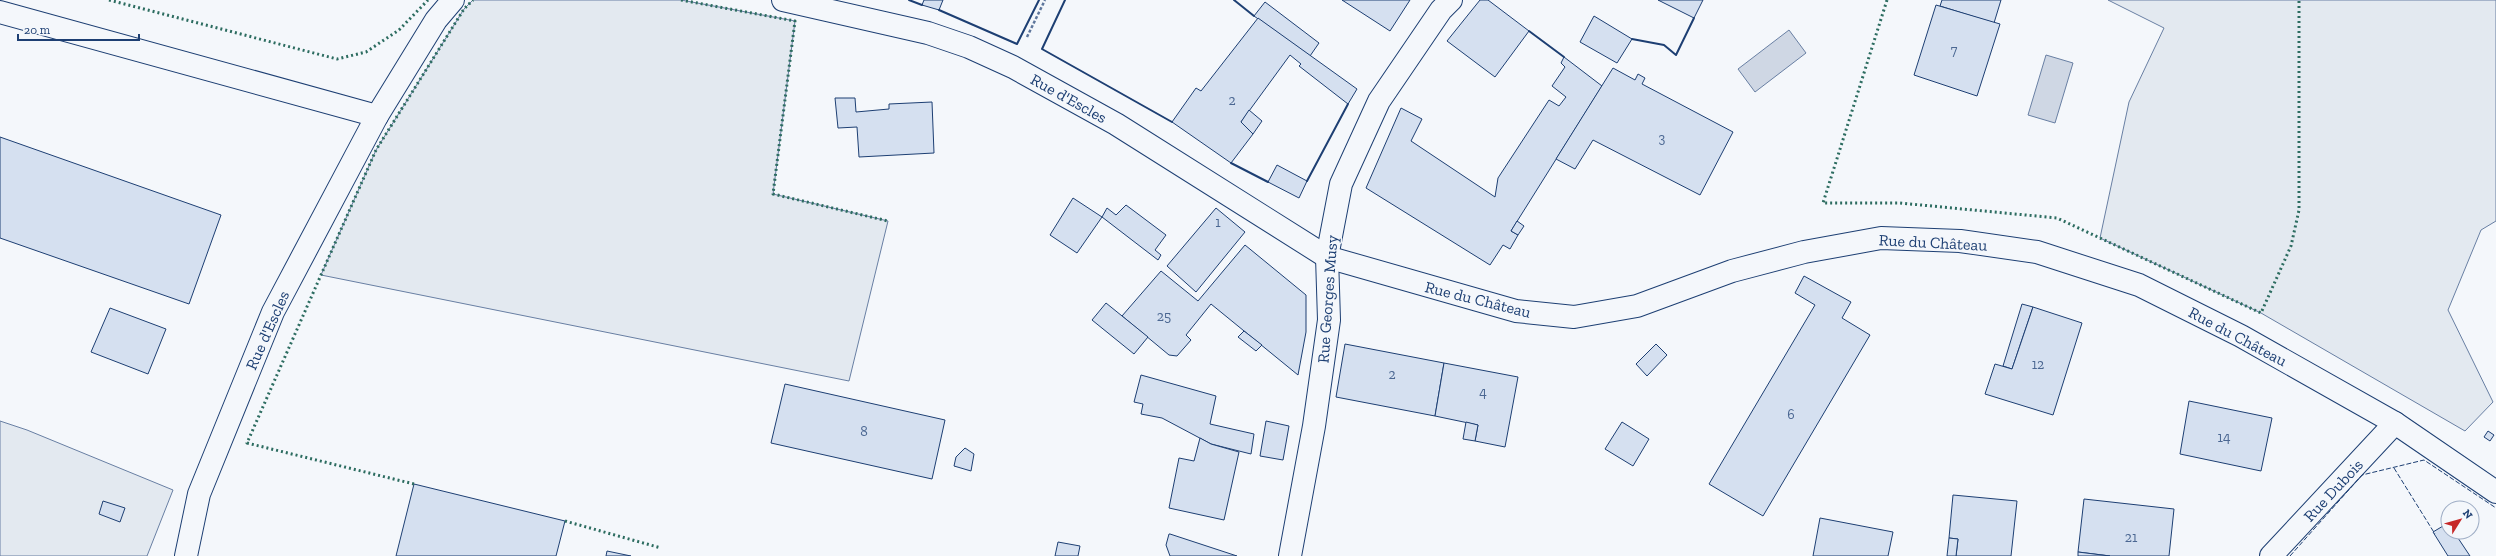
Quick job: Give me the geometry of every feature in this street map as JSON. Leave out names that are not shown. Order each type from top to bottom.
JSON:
[{"type":"street","name":"Rue d'Escles","points":[[186,556],[199,494],[272,312],[377,116],[436,20],[453,0]]},
{"type":"street","name":"Rue d'Escles","points":[[783,0],[928,33],[1013,67],[1116,124],[1327,257]]},
{"type":"street","name":"Rue Georges Musy","points":[[1290,556],[1314,426],[1329,320],[1327,257],[1341,184],[1379,101],[1441,10],[1451,0]]},
{"type":"street","points":[[0,12],[377,116]]},
{"type":"street","name":"Rue du Château","points":[[1327,257],[1516,311],[1574,317],[1637,306],[1732,271],[1804,252],[1881,238],[1960,241],[2029,250],[2139,285],[2241,336],[2395,423],[2496,492]]},
{"type":"street","name":"Rue Dubois","points":[[2271,556],[2395,423]]},
{"type":"path","points":[[1013,67],[1045,0]]},
{"type":"shaded area","points":[[473,0],[681,0],[795,21],[773,194],[888,221],[849,381],[321,275],[376,150],[464,9]]},
{"type":"shaded area","points":[[2108,0],[2496,0],[2496,221],[2481,230],[2448,310],[2493,402],[2465,431],[2261,313],[2100,238],[2129,102],[2164,28]]},
{"type":"shaded area","points":[[1789,30],[1806,53],[1755,92],[1738,69]]},
{"type":"shaded area","points":[[2046,55],[2073,63],[2055,123],[2028,115]]},
{"type":"shaded area","points":[[0,421],[27,430],[173,490],[147,556],[0,556]]},
{"type":"building","points":[[924,0],[943,0],[939,10],[922,5]]},
{"type":"building","points":[[1342,0],[1410,0],[1390,31]]},
{"type":"building","points":[[1480,0],[1488,0],[1529,31],[1495,77],[1447,41]]},
{"type":"building","points":[[1658,0],[1703,0],[1694,18]]},
{"type":"building","points":[[1942,0],[2001,0],[1994,23],[1940,6]]},
{"type":"building","points":[[1265,2],[1319,43],[1310,56],[1254,16]]},
{"type":"building","points":[[1936,5],[2000,24],[1977,96],[1914,75]]},
{"type":"building","points":[[1594,16],[1632,39],[1617,63],[1580,42]]},
{"type":"building","points":[[1258,18],[1357,89],[1348,104],[1299,66],[1301,64],[1290,55],[1241,122],[1253,134],[1231,163],[1172,122],[1196,88],[1201,91]]},
{"type":"building","points":[[1564,57],[1602,86],[1511,231],[1518,235],[1510,249],[1503,245],[1490,265],[1366,188],[1401,108],[1422,119],[1411,141],[1495,197],[1498,178],[1549,100],[1559,106],[1566,97],[1552,86],[1565,67],[1561,63]]},
{"type":"building","points":[[1613,68],[1635,80],[1638,74],[1645,78],[1642,84],[1733,132],[1700,195],[1593,140],[1575,169],[1556,159]]},
{"type":"building","points":[[835,98],[855,98],[856,112],[889,109],[889,104],[932,102],[934,153],[859,157],[857,127],[838,128]]},
{"type":"building","points":[[1249,110],[1262,121],[1253,134],[1241,122]]},
{"type":"building","points":[[0,137],[221,215],[189,304],[0,238]]},
{"type":"building","points":[[1277,165],[1307,181],[1299,198],[1268,182]]},
{"type":"building","points":[[1073,198],[1102,217],[1077,253],[1050,235]]},
{"type":"building","points":[[1126,205],[1166,235],[1155,250],[1161,255],[1158,260],[1102,217],[1107,208],[1116,215]]},
{"type":"building","points":[[1216,208],[1245,232],[1196,292],[1167,266]]},
{"type":"building","points":[[1517,221],[1524,226],[1518,235],[1511,231]]},
{"type":"building","points":[[1245,245],[1306,295],[1306,332],[1298,375],[1211,304],[1186,335],[1191,340],[1177,356],[1169,355],[1122,316],[1161,271],[1198,301]]},
{"type":"building","points":[[1804,276],[1851,302],[1842,318],[1870,335],[1763,516],[1709,484],[1815,305],[1795,293]]},
{"type":"building","points":[[1106,303],[1148,337],[1134,354],[1092,320]]},
{"type":"building","points":[[2022,304],[2033,307],[2012,369],[2003,366]]},
{"type":"building","points":[[2033,307],[2082,323],[2053,415],[1985,394],[1995,364],[2012,369]]},
{"type":"building","points":[[110,308],[166,329],[148,374],[91,352]]},
{"type":"building","points":[[1244,331],[1262,345],[1256,351],[1238,337]]},
{"type":"building","points":[[1345,344],[1444,363],[1435,416],[1336,397]]},
{"type":"building","points":[[1656,344],[1667,355],[1647,376],[1636,364]]},
{"type":"building","points":[[1444,363],[1518,377],[1505,447],[1475,441],[1478,425],[1435,416]]},
{"type":"building","points":[[1141,375],[1216,396],[1210,424],[1254,434],[1251,454],[1211,444],[1162,418],[1141,414],[1143,404],[1134,402]]},
{"type":"building","points":[[785,384],[945,420],[932,479],[771,443]]},
{"type":"building","points":[[2189,401],[2272,418],[2261,471],[2180,454]]},
{"type":"building","points":[[1266,421],[1289,426],[1283,460],[1260,456]]},
{"type":"building","points":[[1466,422],[1478,425],[1475,441],[1463,439]]},
{"type":"building","points":[[1622,422],[1649,439],[1633,466],[1605,449]]},
{"type":"building","points":[[2488,431],[2494,435],[2490,441],[2484,437]]},
{"type":"building","points":[[1200,438],[1211,444],[1239,452],[1224,520],[1169,508],[1179,458],[1194,461]]},
{"type":"building","points":[[965,448],[974,454],[971,471],[954,466],[956,457]]},
{"type":"building","points":[[414,484],[565,521],[556,556],[396,556]]},
{"type":"building","points":[[1953,495],[2017,501],[2011,556],[1956,556],[1958,539],[1949,538]]},
{"type":"building","points":[[2084,499],[2174,509],[2169,556],[2110,556],[2078,552]]},
{"type":"building","points":[[103,501],[125,508],[120,522],[99,514]]},
{"type":"building","points":[[1820,518],[1893,532],[1888,556],[1813,556]]},
{"type":"building","points":[[2440,528],[2440,540],[2459,540],[2470,556],[2448,556],[2433,532]]},
{"type":"building","points":[[1169,534],[1237,556],[1170,556],[1166,545]]},
{"type":"building","points":[[1949,538],[1958,539],[1956,556],[1947,556]]},
{"type":"building","points":[[1058,542],[1080,546],[1078,556],[1055,556]]},
{"type":"building","points":[[607,551],[631,556],[606,556]]},
{"type":"building","points":[[2078,552],[2110,556],[2078,556]]},
{"type":"hedge","points":[[109,0],[337,59],[366,52],[399,30],[428,0]]},
{"type":"hedge","points":[[414,484],[247,443],[376,150],[464,9],[473,0]]},
{"type":"hedge","points":[[681,0],[795,21],[773,194],[888,221]]},
{"type":"hedge","points":[[1887,0],[1823,203],[1900,203],[2057,218],[2261,313],[2291,246],[2299,210],[2299,0]]},
{"type":"hedge","points":[[565,521],[661,548]]},
{"type":"fence","points":[[2290,556],[2362,475],[2424,460],[2496,508]]},
{"type":"fence","points":[[2394,468],[2435,534]]},
{"type":"wall","points":[[909,0],[922,5]]},
{"type":"wall","points":[[939,10],[1017,44],[1039,0]]},
{"type":"wall","points":[[1065,0],[1042,49],[1172,122]]},
{"type":"wall","points":[[1234,0],[1254,16]]},
{"type":"wall","points":[[1632,39],[1664,45],[1676,55],[1694,18]]},
{"type":"wall","points":[[1529,31],[1564,57]]},
{"type":"wall","points":[[1307,181],[1348,104]]},
{"type":"wall","points":[[1231,163],[1268,182]]}]
